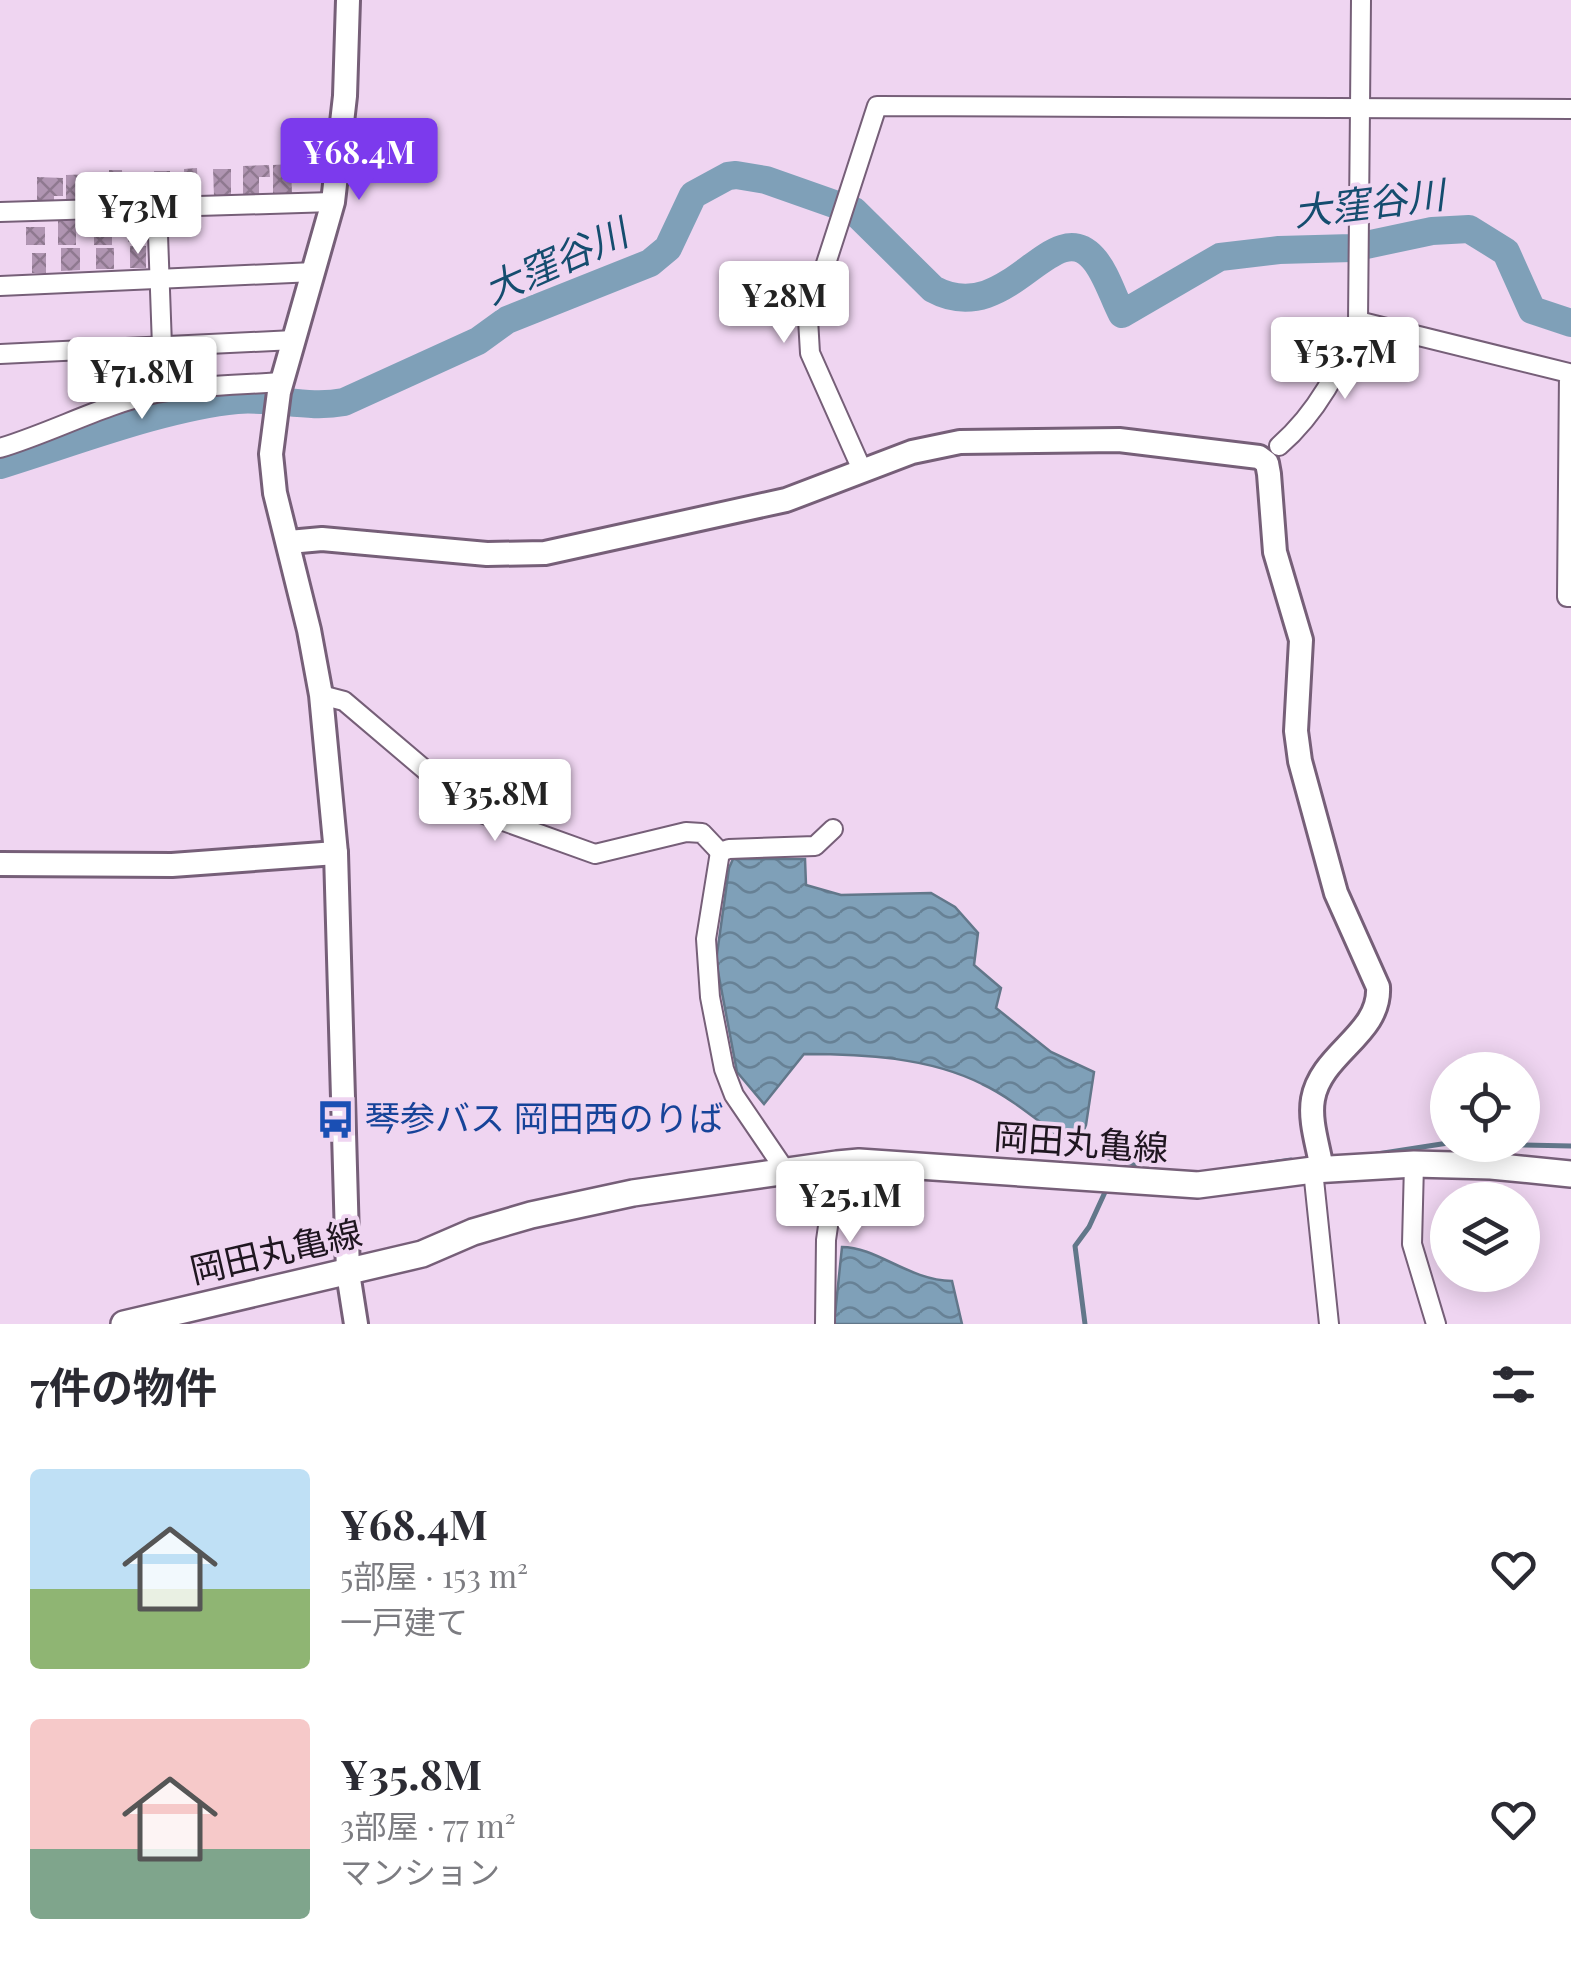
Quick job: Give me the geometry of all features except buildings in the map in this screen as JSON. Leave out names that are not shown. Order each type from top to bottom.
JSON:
[{"type":"main road","name":"岡田丸亀線","points":[[124,1324],[422,1254],[474,1232],[530,1215],[633,1193],[837,1164],[859,1162],[1198,1185],[1319,1164],[1491,1166],[1571,1174]]},
{"type":"street","points":[[348,0],[346,96],[332,202],[279,394],[270,454],[322,695],[336,853],[348,1273],[356,1324]]},
{"type":"street","points":[[1279,446],[1301,427],[1347,352],[1358,321],[1361,0]]},
{"type":"street","points":[[863,472],[810,353],[807,338],[808,319],[877,106],[1571,110]]},
{"type":"street","points":[[0,212],[332,202]]},
{"type":"street","points":[[157,207],[162,346]]},
{"type":"street","points":[[0,286],[314,272]]},
{"type":"street","points":[[1358,321],[1569,373],[1567,597],[1571,597]]},
{"type":"street","points":[[0,354],[294,340]]},
{"type":"street","points":[[0,448],[116,404],[158,393],[279,394]]},
{"type":"street","points":[[288,542],[322,539],[487,554],[546,552],[752,508],[816,490],[912,452],[960,442],[1119,440],[1258,458],[1266,463],[1275,552],[1302,640],[1296,731],[1300,762],[1336,894],[1378,987],[1379,1002],[1373,1018],[1332,1062],[1317,1088],[1313,1116],[1329,1324]]},
{"type":"street","points":[[322,695],[344,700],[481,814],[595,854],[686,832],[702,833],[720,852]]},
{"type":"street","points":[[720,852],[815,846],[833,829]]},
{"type":"street","points":[[720,852],[706,940],[710,996],[720,1050],[734,1095],[785,1170]]},
{"type":"street","points":[[0,864],[172,864],[336,853]]},
{"type":"street","points":[[825,1324],[826,1240],[837,1164]]},
{"type":"street","points":[[1414,1164],[1412,1244],[1436,1324]]},
{"type":"water","points":[[733,859],[805,859],[806,885],[841,895],[931,893],[955,907],[978,933],[974,965],[1001,988],[996,1008],[1051,1052],[1094,1072],[1086,1125],[1078,1145],[1067,1142],[982,1084],[940,1068],[895,1059],[804,1054],[764,1104],[737,1072],[716,961]]},
{"type":"water","points":[[842,1247],[868,1252],[921,1275],[952,1281],[962,1324],[834,1324]]},
{"type":"waterway","name":"大窪谷川","points":[[0,465],[149,418],[209,404],[237,400],[344,402],[478,341],[507,320],[650,263],[668,248],[693,195],[736,175],[766,180],[854,211],[933,289],[960,298],[984,295],[1061,249],[1077,248],[1098,264],[1122,314],[1220,257],[1352,248],[1432,231],[1469,229],[1506,252],[1532,310],[1571,323]]},
{"type":"waterway","points":[[1071,1141],[1080,1151],[1135,1164],[1141,1171]]},
{"type":"waterway","points":[[1540,1145],[1571,1146]]},
{"type":"waterway","points":[[1377,1154],[1430,1146]]},
{"type":"waterway","points":[[1257,1165],[1291,1160]]},
{"type":"waterway","points":[[1085,1324],[1075,1246],[1089,1227],[1106,1190],[1110,1190]]},
{"type":"place","name":"琴参バス 岡田西のりば","points":[[335,1119]]}]
